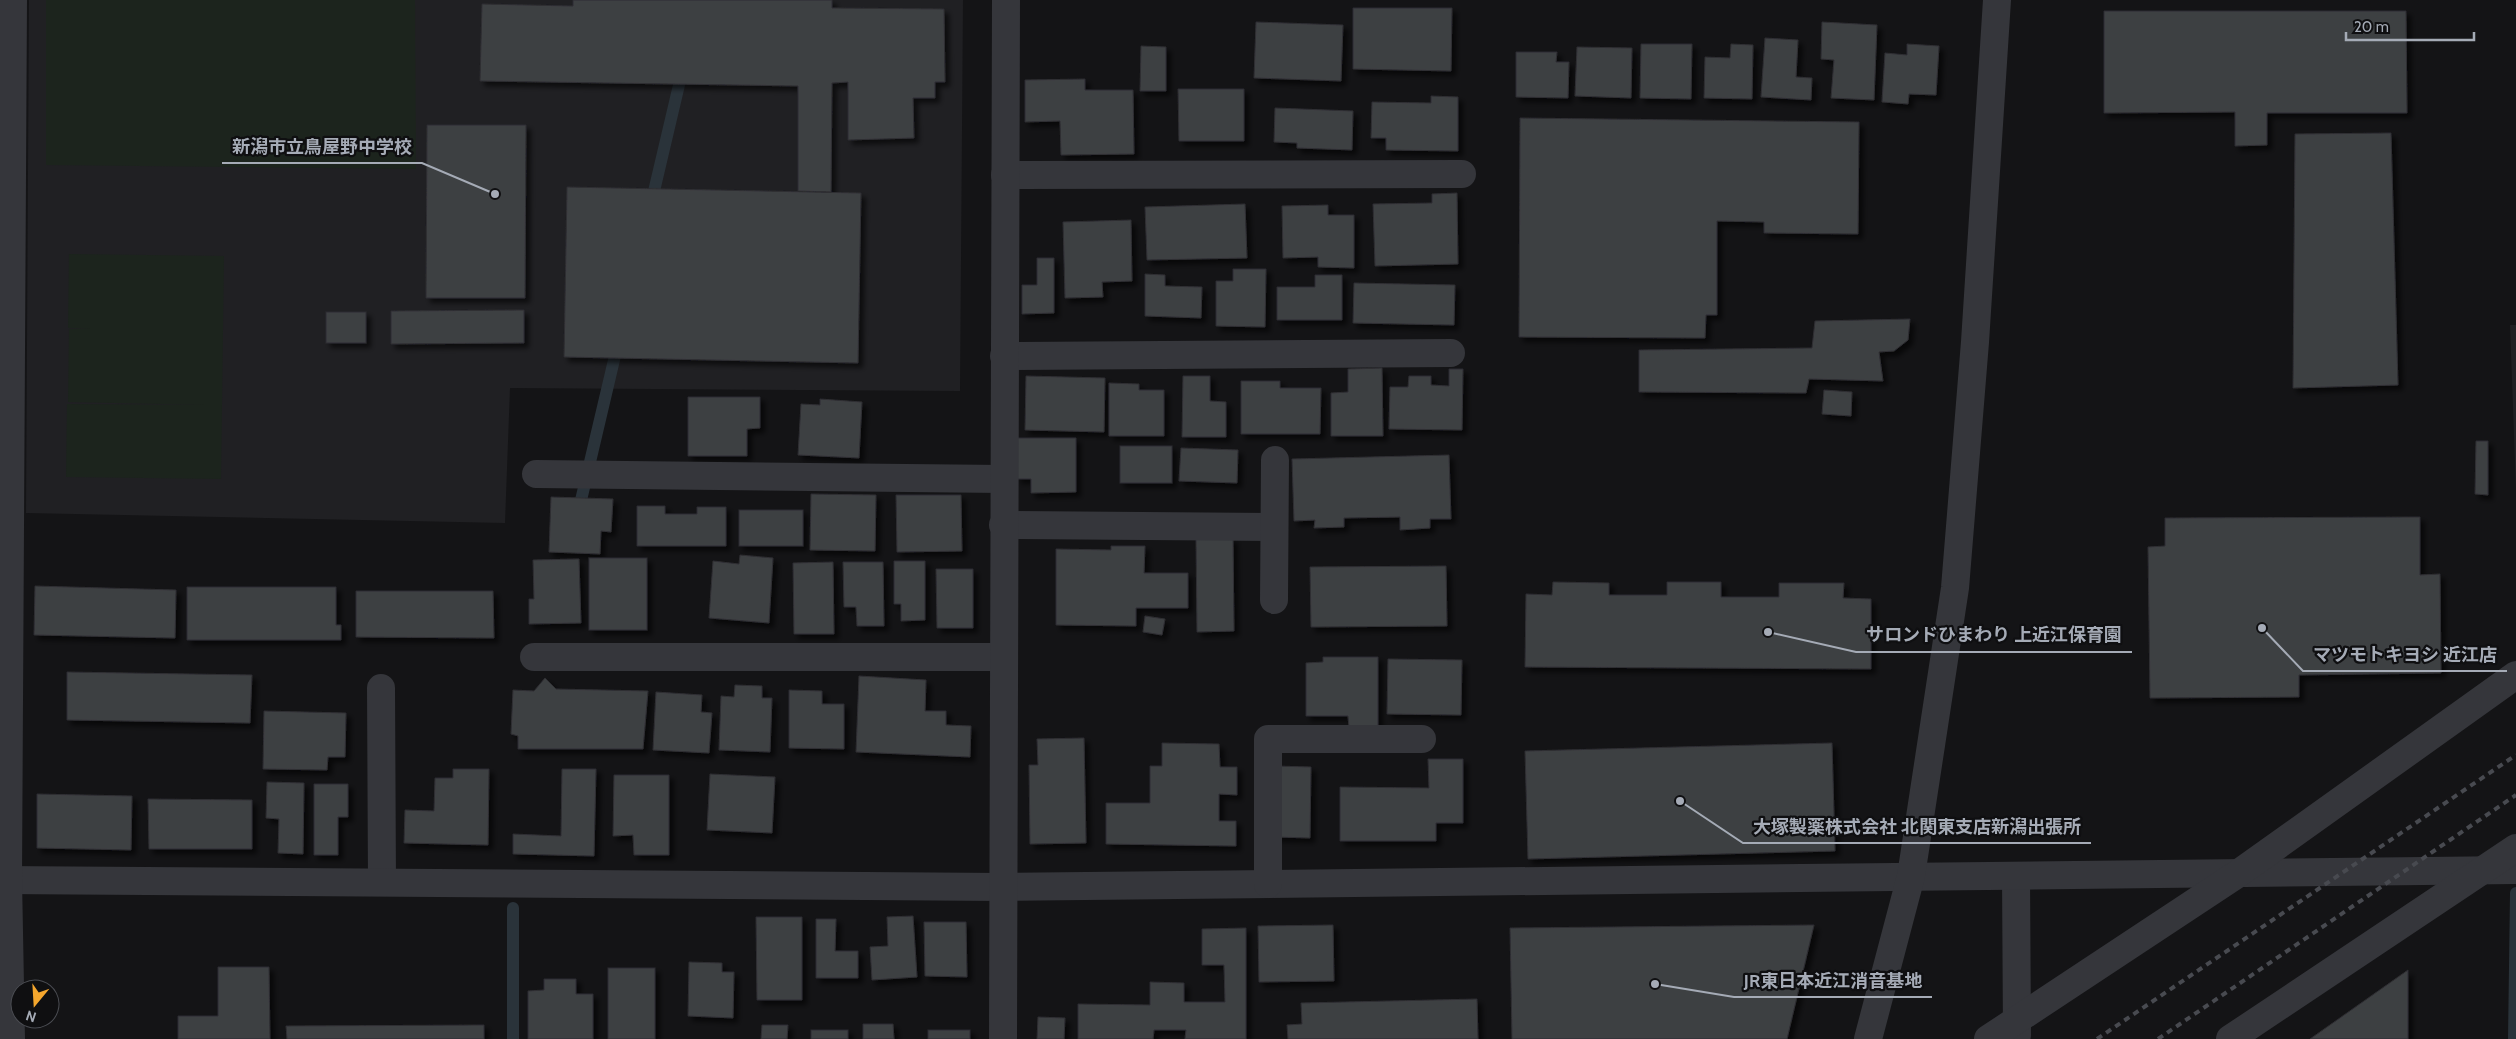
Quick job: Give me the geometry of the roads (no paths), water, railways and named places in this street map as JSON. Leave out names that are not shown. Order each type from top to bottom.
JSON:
[{"type":"street","points":[[11,1039],[4,880],[6,83],[13,0]]},
{"type":"street","points":[[1003,1039],[1006,0]]},
{"type":"street","points":[[1868,1039],[1911,876],[1956,588],[1975,342],[1997,0]]},
{"type":"street","points":[[1005,175],[1462,174]]},
{"type":"street","points":[[1004,356],[1451,353]]},
{"type":"street","points":[[1274,600],[1275,460]]},
{"type":"street","points":[[536,474],[1004,479]]},
{"type":"street","points":[[1003,526],[1274,527]]},
{"type":"street","points":[[534,657],[1003,657]]},
{"type":"street","points":[[1988,1039],[2017,1029],[2516,675]]},
{"type":"street","points":[[381,688],[382,882]]},
{"type":"street","points":[[1268,884],[1268,739],[1422,738]]},
{"type":"street","points":[[2230,1039],[2516,848]]},
{"type":"street","points":[[4,880],[1002,887],[2516,870]]},
{"type":"street","points":[[2016,876],[2017,1029]]},
{"type":"waterway","points":[[651,204],[683,68]]},
{"type":"waterway","points":[[578,513],[618,343]]},
{"type":"waterway","points":[[2514,1039],[2516,893]]},
{"type":"waterway","points":[[513,908],[513,1039]]},
{"type":"railway","points":[[2097,1039],[2516,755]]},
{"type":"railway","points":[[2158,1039],[2516,795]]},
{"type":"place","name":"新潟市立鳥屋野中学校","points":[[495,194]]},
{"type":"place","name":"マツモトキヨシ 近江店","points":[[2262,628]]},
{"type":"place","name":"サロンドひまわり 上近江保育園","points":[[1768,632]]},
{"type":"place","name":"大塚製薬株式会社 北関東支店新潟出張所","points":[[1680,801]]},
{"type":"place","name":"JR東日本近江消音基地","points":[[1655,984]]}]
